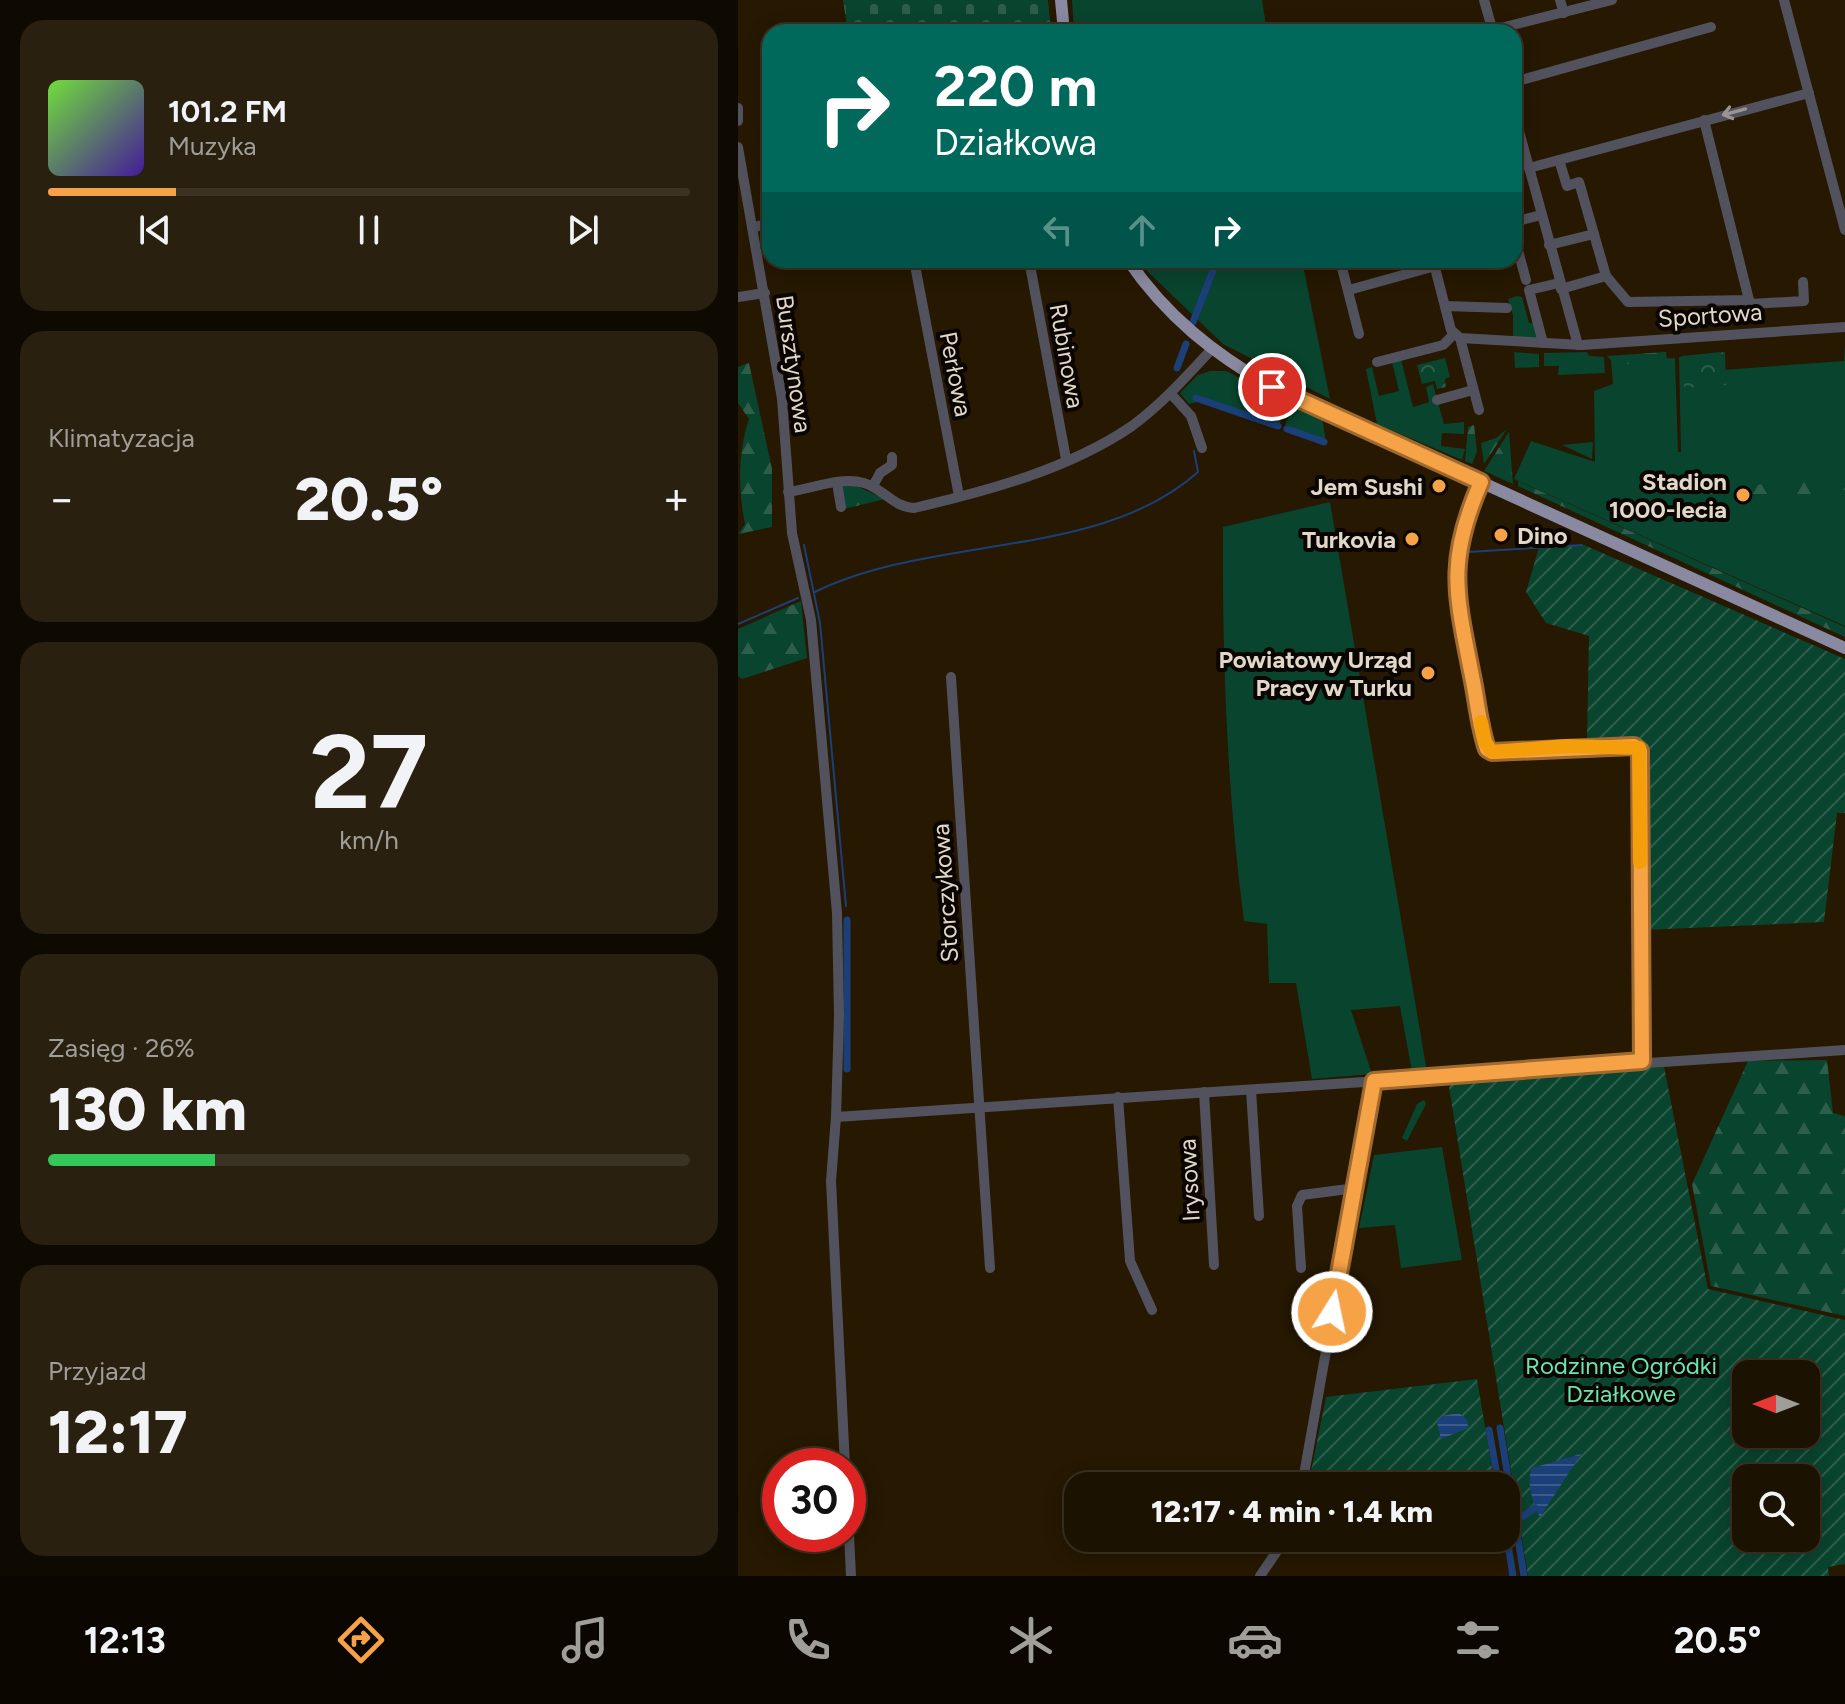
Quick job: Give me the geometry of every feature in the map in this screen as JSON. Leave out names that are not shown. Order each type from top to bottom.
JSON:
[{"type":"main road","points":[[1061,0],[1063,24]]},
{"type":"main road","points":[[1134,268],[1159,301],[1211,350],[1293,397],[1845,648]]},
{"type":"street","points":[[1484,0],[1488,24]]},
{"type":"street","points":[[1560,0],[1564,13]]},
{"type":"street","points":[[1521,24],[1612,0]]},
{"type":"street","points":[[1784,0],[1839,186],[1845,230]]},
{"type":"street","points":[[1522,80],[1711,27]]},
{"type":"street","points":[[1529,168],[1809,93]]},
{"type":"street","points":[[738,108],[738,121]]},
{"type":"street","points":[[1704,120],[1750,304],[1804,301],[1803,282]]},
{"type":"street","name":"Bursztynowa","points":[[738,147],[782,399],[792,533],[811,620],[837,913],[839,1016],[831,1181],[844,1448]]},
{"type":"street","points":[[1522,157],[1529,168],[1578,345]]},
{"type":"street","points":[[1559,160],[1567,186],[1579,182],[1606,276],[1628,302],[1749,297]]},
{"type":"street","points":[[1522,220],[1541,215]]},
{"type":"street","points":[[754,227],[762,225]]},
{"type":"street","points":[[1549,245],[1594,234]]},
{"type":"street","points":[[1522,265],[1526,280]]},
{"type":"street","name":"Perłowa","points":[[916,268],[959,496]]},
{"type":"street","name":"Rubinowa","points":[[1030,268],[1066,459]]},
{"type":"street","points":[[1342,268],[1359,334]]},
{"type":"street","points":[[1349,290],[1421,268]]},
{"type":"street","points":[[1435,268],[1479,410]]},
{"type":"street","points":[[1543,343],[1529,290],[1606,276]]},
{"type":"street","points":[[738,297],[765,293]]},
{"type":"street","points":[[1445,306],[1507,308]]},
{"type":"street","name":"Sportowa","points":[[1457,336],[1578,345],[1845,327]]},
{"type":"street","points":[[1377,362],[1443,345],[1457,336]]},
{"type":"street","points":[[788,492],[851,481],[873,486],[905,507],[959,496],[1023,477],[1124,430],[1171,394],[1211,350]]},
{"type":"street","points":[[1437,400],[1473,390]]},
{"type":"street","points":[[1171,394],[1191,416],[1202,448]]},
{"type":"street","points":[[873,486],[880,473],[892,465],[892,457]]},
{"type":"street","points":[[1481,482],[1460,539],[1456,561],[1459,614],[1487,749],[1492,752],[1634,746],[1640,751],[1642,1061]]},
{"type":"street","points":[[837,483],[841,507]]},
{"type":"street","name":"Storczykowa","points":[[951,677],[990,1268]]},
{"type":"street","points":[[836,1117],[1642,1061],[1845,1050]]},
{"type":"street","points":[[1305,1472],[1378,1080]]},
{"type":"street","points":[[1251,1090],[1259,1216]]},
{"type":"street","name":"Irysowa","points":[[1204,1092],[1214,1265]]},
{"type":"street","points":[[1118,1097],[1130,1261],[1152,1310]]},
{"type":"street","points":[[1301,1268],[1297,1206],[1302,1195],[1356,1188]]},
{"type":"street","points":[[850,1552],[851,1576]]},
{"type":"street","points":[[1260,1576],[1276,1552]]},
{"type":"green space","points":[[843,0],[1048,0],[1050,24],[847,24]]},
{"type":"green space","points":[[1072,0],[1262,0],[1266,24],[1074,24]]},
{"type":"green space","points":[[1146,268],[1304,268],[1330,399],[1223,344]]},
{"type":"green space","points":[[1522,297],[1529,323],[1534,323],[1538,339],[1513,337],[1513,315],[1508,299]]},
{"type":"green space","name":"Stadion 1000-lecia","points":[[1845,345],[1845,626],[1514,479],[1531,441],[1595,462],[1594,391],[1613,384],[1611,361],[1675,358],[1678,452],[1681,452],[1679,357],[1720,352],[1722,370],[1844,361]]},
{"type":"green space","points":[[1514,352],[1539,354],[1539,367],[1515,368]]},
{"type":"green space","points":[[1586,352],[1590,356],[1604,357],[1605,373],[1558,375],[1559,366],[1544,366],[1544,353]]},
{"type":"green space","points":[[1666,352],[1667,361],[1616,365],[1607,356]]},
{"type":"green space","points":[[1725,352],[1726,385],[1684,388],[1682,356]]},
{"type":"green space","points":[[1445,358],[1450,377],[1445,379],[1446,387],[1437,389],[1435,381],[1422,384],[1417,365]]},
{"type":"green space","points":[[1401,359],[1413,407],[1429,402],[1426,387],[1433,384],[1444,424],[1464,422],[1464,434],[1442,433],[1441,446],[1465,449],[1462,460],[1377,424],[1366,369],[1372,367],[1379,396],[1399,391],[1392,362]]},
{"type":"green space","points":[[749,363],[772,469],[772,527],[738,534],[745,524],[740,471],[749,419],[738,403],[738,367]]},
{"type":"green space","points":[[1226,371],[1286,401],[1280,424],[1203,401],[1189,404],[1180,393],[1198,375]]},
{"type":"green space","points":[[1293,405],[1322,417],[1326,442],[1285,425]]},
{"type":"green space","points":[[1474,425],[1477,451],[1472,464],[1465,461],[1468,427]]},
{"type":"green space","points":[[1507,429],[1484,464],[1481,443],[1496,438]]},
{"type":"green space","points":[[1509,432],[1513,484],[1484,471]]},
{"type":"green space","points":[[1593,442],[1592,459],[1562,445]]},
{"type":"green space","points":[[1845,477],[1845,490],[1700,508],[1695,501],[1697,494]]},
{"type":"green space","points":[[1518,481],[1845,627],[1845,637],[1518,486]]},
{"type":"green space","points":[[854,485],[885,499],[844,509],[841,486]]},
{"type":"green space","points":[[1330,502],[1427,1072],[1412,1072],[1400,1006],[1351,1010],[1372,1074],[1312,1079],[1296,983],[1269,983],[1267,924],[1244,921],[1233,823],[1227,725],[1223,527]]},
{"type":"green space","points":[[1584,545],[1845,659],[1845,813],[1837,813],[1824,922],[1645,930],[1642,744],[1587,741],[1589,636],[1546,623],[1526,592],[1539,547]]},
{"type":"green space","points":[[801,601],[807,658],[742,679],[738,676],[738,629]]},
{"type":"green space","points":[[1827,1060],[1833,1113],[1845,1116],[1845,1316],[1711,1286],[1692,1184],[1748,1061]]},
{"type":"green space","name":"Rodzinne Ogródki Działkowe","points":[[1664,1067],[1708,1289],[1845,1320],[1845,1564],[1828,1567],[1829,1576],[1528,1576],[1520,1526],[1520,1472],[1511,1472],[1449,1087],[1453,1081]]},
{"type":"green space","points":[[1424,1100],[1426,1104],[1407,1141],[1402,1138],[1417,1104]]},
{"type":"green space","points":[[1442,1147],[1462,1260],[1401,1268],[1395,1225],[1359,1228],[1374,1155]]},
{"type":"green space","name":"Rodzinne Ogródki Działkowe","points":[[1477,1379],[1493,1472],[1311,1472],[1326,1397]]},
{"type":"water","points":[[1459,1413],[1467,1420],[1468,1428],[1441,1439],[1437,1422],[1442,1416]]},
{"type":"water","points":[[1581,1454],[1540,1517],[1530,1487],[1532,1468]]},
{"type":"waterway","points":[[1193,322],[1214,268]]},
{"type":"waterway","points":[[1177,368],[1186,344]]},
{"type":"waterway","points":[[1196,398],[1278,426]]},
{"type":"waterway","points":[[1287,429],[1324,442]]},
{"type":"waterway","points":[[815,592],[861,574],[911,561],[1065,533],[1113,520],[1158,500],[1198,472],[1194,451]]},
{"type":"waterway","points":[[804,545],[820,623],[846,906]]},
{"type":"waterway","points":[[1468,552],[1582,545]]},
{"type":"waterway","points":[[738,624],[798,598]]},
{"type":"waterway","points":[[847,920],[847,1069]]},
{"type":"waterway","points":[[1500,1428],[1524,1576]]},
{"type":"waterway","points":[[1489,1430],[1496,1472]]},
{"type":"waterway","points":[[1520,1518],[1535,1508]]},
{"type":"waterway","points":[[1509,1552],[1513,1576]]},
{"type":"slow traffic","points":[[1481,722],[1487,749],[1492,752],[1566,746],[1639,748],[1640,862]]},
{"type":"place","name":"Jem Sushi","points":[[1439,486]]},
{"type":"place","name":"Stadion 1000-lecia","points":[[1743,495]]},
{"type":"place","name":"Dino","points":[[1501,535]]},
{"type":"place","name":"Turkovia","points":[[1412,539]]},
{"type":"place","name":"Powiatowy Urząd Pracy w Turku","points":[[1428,673]]},
{"type":"route","points":[[1272,387],[1481,482],[1460,539],[1456,561],[1459,614],[1487,749],[1492,752],[1566,746],[1634,746],[1640,751],[1642,1061],[1374,1081],[1375,1091],[1332,1312]]}]
